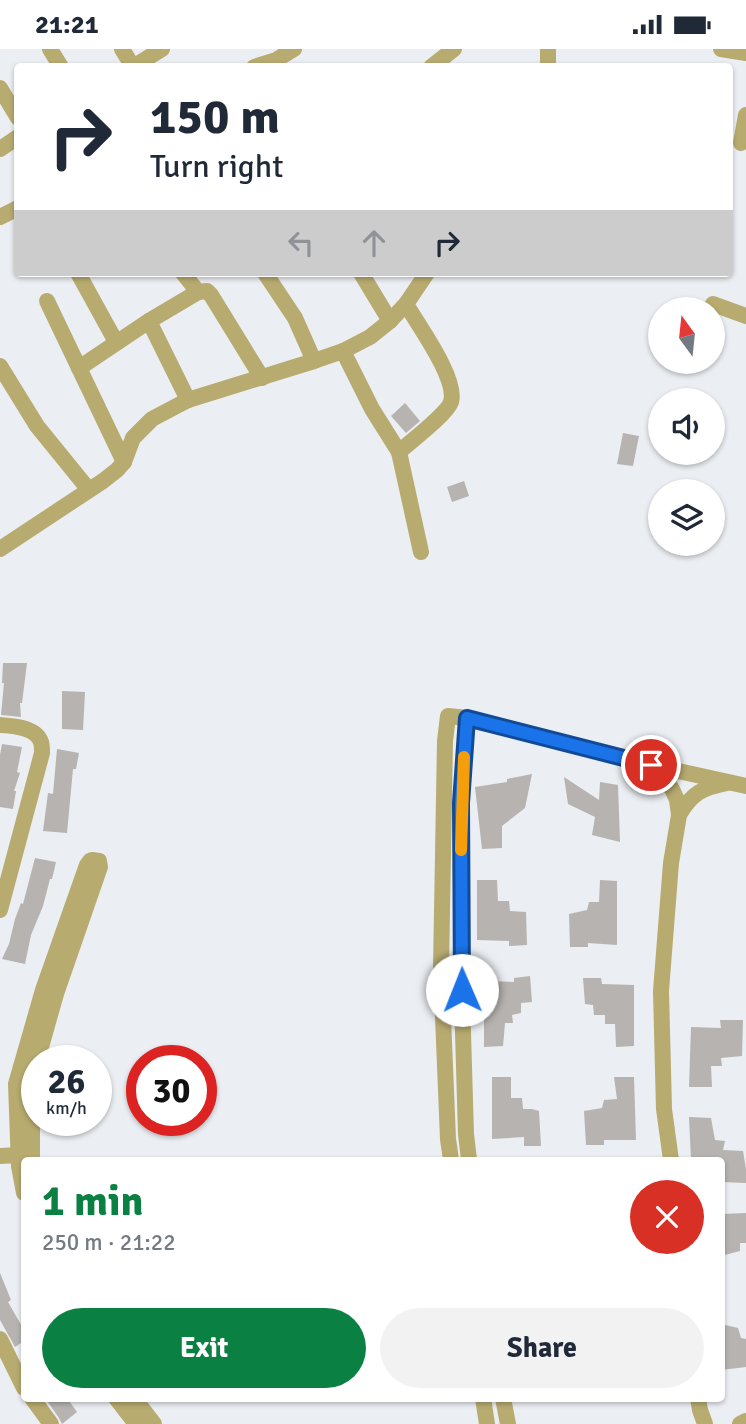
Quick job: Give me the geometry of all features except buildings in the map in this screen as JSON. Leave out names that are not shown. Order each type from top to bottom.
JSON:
[{"type":"street","points":[[150,62],[162,49]]},
{"type":"street","points":[[267,63],[294,49]]},
{"type":"street","points":[[436,63],[454,49]]},
{"type":"street","points":[[721,49],[746,53]]},
{"type":"street","points":[[0,88],[14,111]]},
{"type":"street","points":[[739,143],[746,115]]},
{"type":"street","points":[[80,277],[116,342]]},
{"type":"street","points":[[186,277],[198,292]]},
{"type":"street","points":[[268,277],[295,318],[314,361]]},
{"type":"street","points":[[363,277],[390,321]]},
{"type":"street","points":[[0,549],[117,470],[124,462],[132,438],[152,419],[188,400],[314,361],[370,338],[405,304],[423,277]]},
{"type":"street","points":[[79,368],[149,321],[198,292],[207,291],[262,378]]},
{"type":"street","points":[[47,301],[124,462]]},
{"type":"street","points":[[400,452],[450,404],[452,388],[447,373],[405,304]]},
{"type":"street","points":[[725,308],[746,316]]},
{"type":"street","points":[[149,321],[188,400]]},
{"type":"street","points":[[343,351],[372,409],[400,452],[421,552]]},
{"type":"street","points":[[0,366],[37,426],[89,490]]},
{"type":"street","points":[[451,1157],[441,968],[445,741],[448,716],[467,718],[651,765],[738,784]]},
{"type":"street","points":[[467,718],[461,803],[461,965],[469,1157]]},
{"type":"street","points":[[0,725],[27,729],[35,733],[41,741],[42,753],[0,910]]},
{"type":"street","points":[[651,765],[672,789],[679,815],[671,863],[661,991],[664,1109],[671,1157]]},
{"type":"street","points":[[679,815],[687,801],[697,792],[711,786],[738,784]]},
{"type":"street","points":[[27,1045],[47,977],[87,865],[96,860],[99,861],[100,867],[42,1045]]},
{"type":"street","points":[[21,1067],[16,1084],[21,1125]]},
{"type":"street","points":[[22,1136],[25,1157]]},
{"type":"street","points":[[25,1157],[27,1136]]},
{"type":"street","points":[[0,1156],[21,1158]]},
{"type":"street","points":[[0,1339],[21,1382]]},
{"type":"street","points":[[35,1402],[51,1424]]},
{"type":"street","points":[[119,1402],[136,1424]]},
{"type":"street","points":[[137,1402],[154,1424]]},
{"type":"street","points":[[484,1402],[487,1424]]},
{"type":"street","points":[[504,1402],[508,1424]]},
{"type":"street","points":[[699,1402],[705,1424]]},
{"type":"street","points":[[740,1424],[746,1421]]},
{"type":"slow traffic","points":[[461,850],[464,757]]},
{"type":"route","points":[[462,990],[461,803],[467,718],[651,765]]}]
